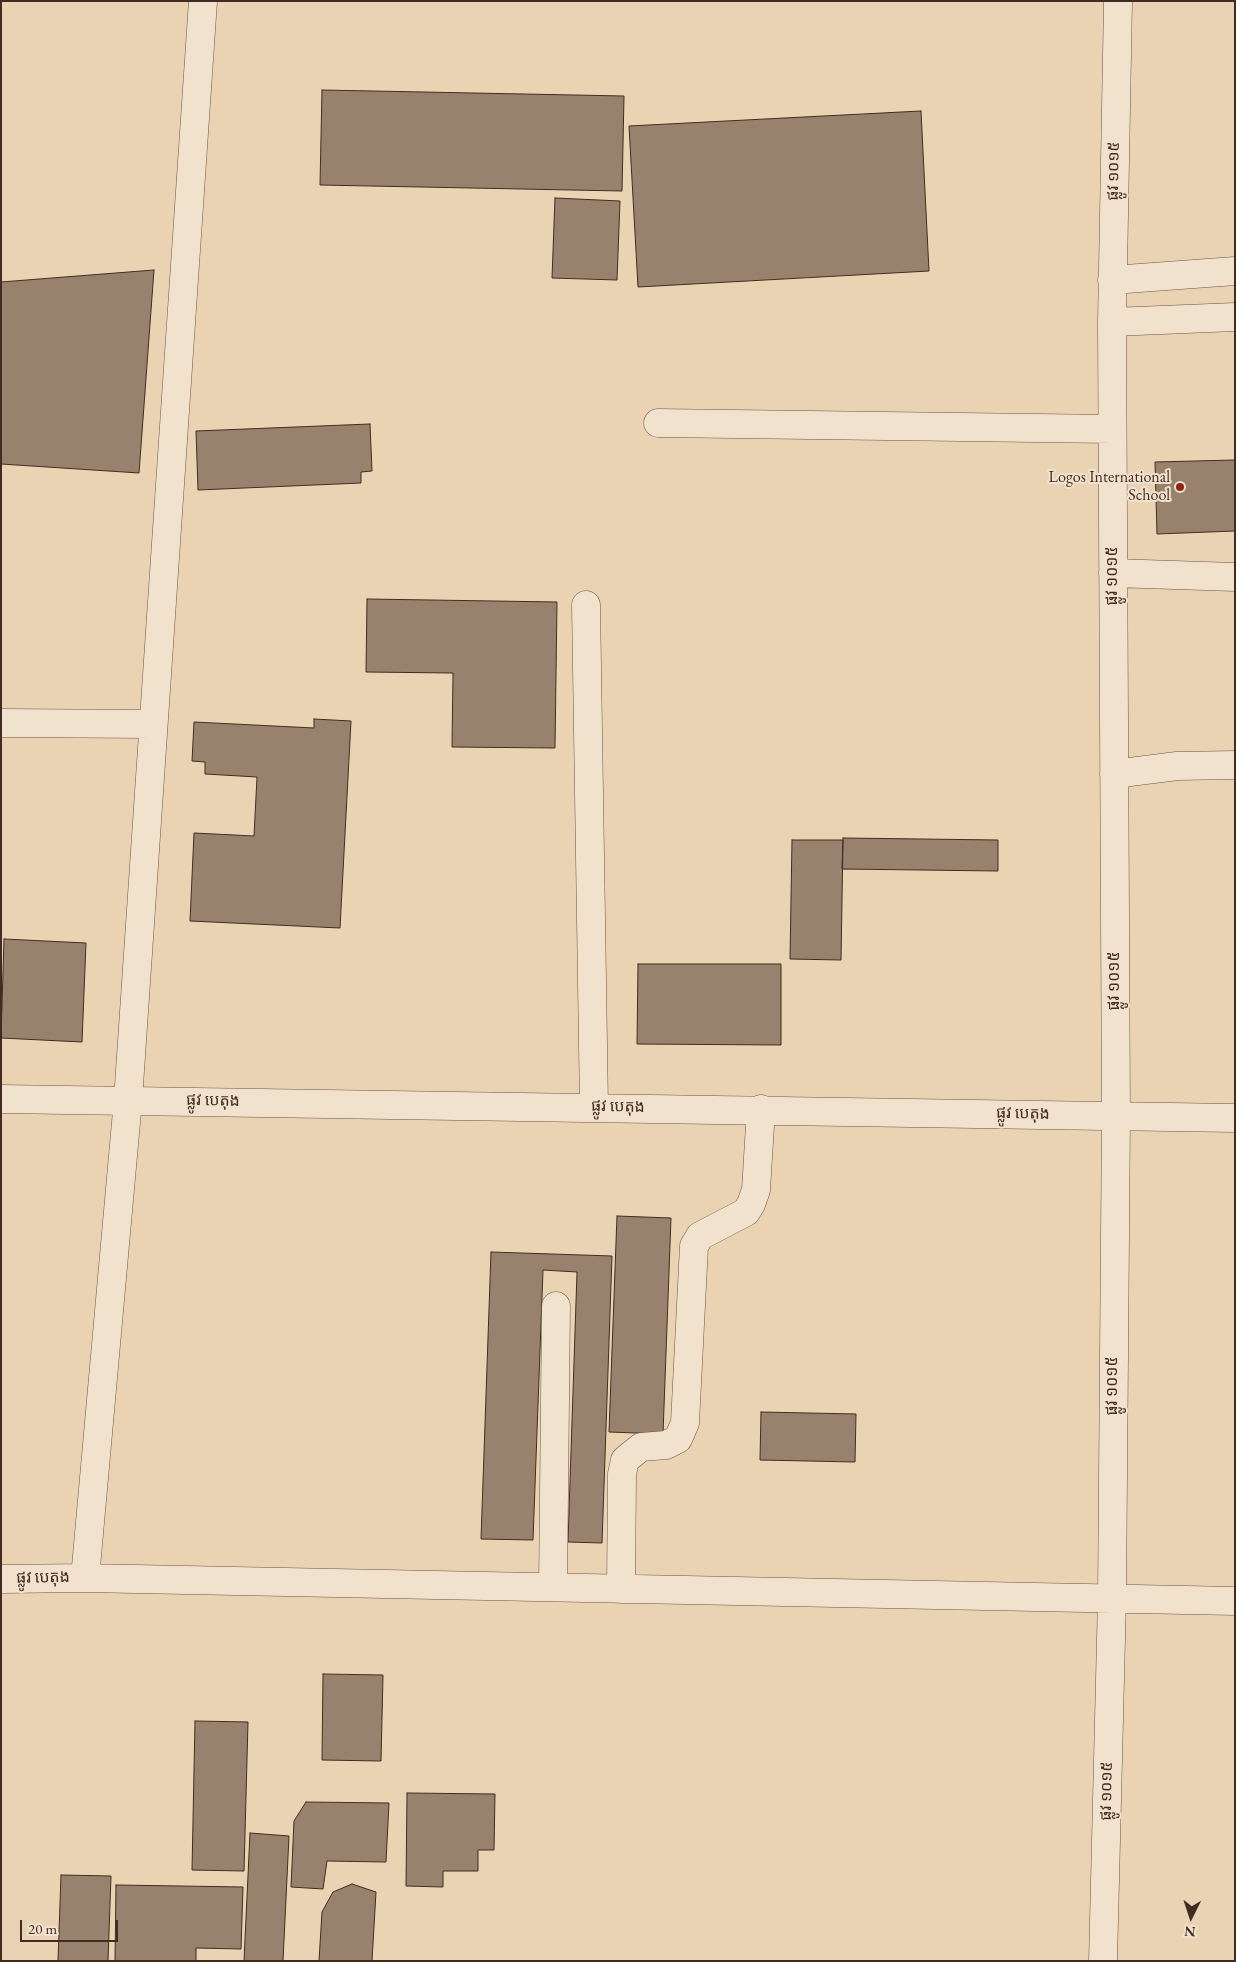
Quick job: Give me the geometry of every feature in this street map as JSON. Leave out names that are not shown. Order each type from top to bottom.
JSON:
[{"type":"street","points":[[85,1578],[128,1100],[203,1]]},
{"type":"street","name":"ផ្លូវ ១០១៥","points":[[1103,1961],[1112,1599],[1116,1115],[1112,280],[1118,1]]},
{"type":"street","points":[[1112,280],[1235,271]]},
{"type":"street","points":[[1112,322],[1235,317]]},
{"type":"street","points":[[658,423],[1112,429]]},
{"type":"street","points":[[1113,573],[1235,577]]},
{"type":"street","points":[[586,605],[594,1107]]},
{"type":"street","points":[[1,723],[153,724]]},
{"type":"street","points":[[1114,774],[1177,766],[1235,765]]},
{"type":"street","name":"ផ្លូវ បេតុង","points":[[1,1099],[761,1109],[1235,1118]]},
{"type":"street","points":[[622,1589],[622,1474],[625,1460],[642,1448],[666,1445],[678,1439],[685,1423],[694,1246],[700,1236],[746,1212],[752,1204],[756,1190],[761,1109]]},
{"type":"street","points":[[553,1587],[556,1306]]},
{"type":"street","name":"ផ្លូវ បេតុង","points":[[1,1579],[85,1578],[1235,1602]]},
{"type":"building","points":[[322,90],[624,96],[622,191],[320,185]]},
{"type":"building","points":[[921,111],[929,271],[638,287],[629,126]]},
{"type":"building","points":[[555,198],[620,201],[617,280],[552,278]]},
{"type":"building","points":[[154,270],[139,473],[1,464],[1,282]]},
{"type":"building","points":[[370,424],[372,471],[361,472],[361,483],[198,490],[196,431]]},
{"type":"building","points":[[1235,460],[1235,531],[1157,534],[1155,462]]},
{"type":"building","points":[[367,599],[557,602],[555,748],[452,747],[453,673],[366,672]]},
{"type":"building","points":[[314,719],[351,721],[340,928],[190,921],[194,833],[254,836],[257,777],[205,774],[205,762],[192,761],[194,722],[314,728]]},
{"type":"building","points":[[843,838],[998,840],[998,871],[842,869]]},
{"type":"building","points":[[792,840],[843,840],[841,960],[790,959]]},
{"type":"building","points":[[4,939],[86,943],[82,1042],[1,1038]]},
{"type":"building","points":[[638,964],[781,964],[781,1045],[637,1044]]},
{"type":"building","points":[[617,1216],[671,1218],[663,1434],[609,1432]]},
{"type":"building","points":[[491,1252],[612,1256],[602,1543],[568,1542],[577,1272],[543,1270],[533,1540],[481,1539]]},
{"type":"building","points":[[761,1412],[856,1414],[855,1462],[760,1460]]},
{"type":"building","points":[[323,1674],[383,1675],[381,1761],[322,1760]]},
{"type":"building","points":[[195,1721],[248,1722],[244,1871],[192,1870]]},
{"type":"building","points":[[407,1793],[495,1794],[494,1850],[478,1850],[478,1871],[443,1871],[443,1887],[406,1886]]},
{"type":"building","points":[[306,1802],[389,1803],[386,1862],[327,1861],[323,1889],[291,1887],[294,1821]]},
{"type":"building","points":[[250,1833],[289,1836],[283,1961],[244,1961]]},
{"type":"building","points":[[61,1875],[111,1876],[108,1961],[58,1961]]},
{"type":"building","points":[[352,1884],[376,1892],[372,1961],[319,1961],[322,1912],[333,1892]]},
{"type":"building","points":[[116,1885],[243,1887],[241,1949],[196,1948],[196,1961],[115,1961]]},
{"type":"place","name":"Logos International School","points":[[1180,487]]}]
